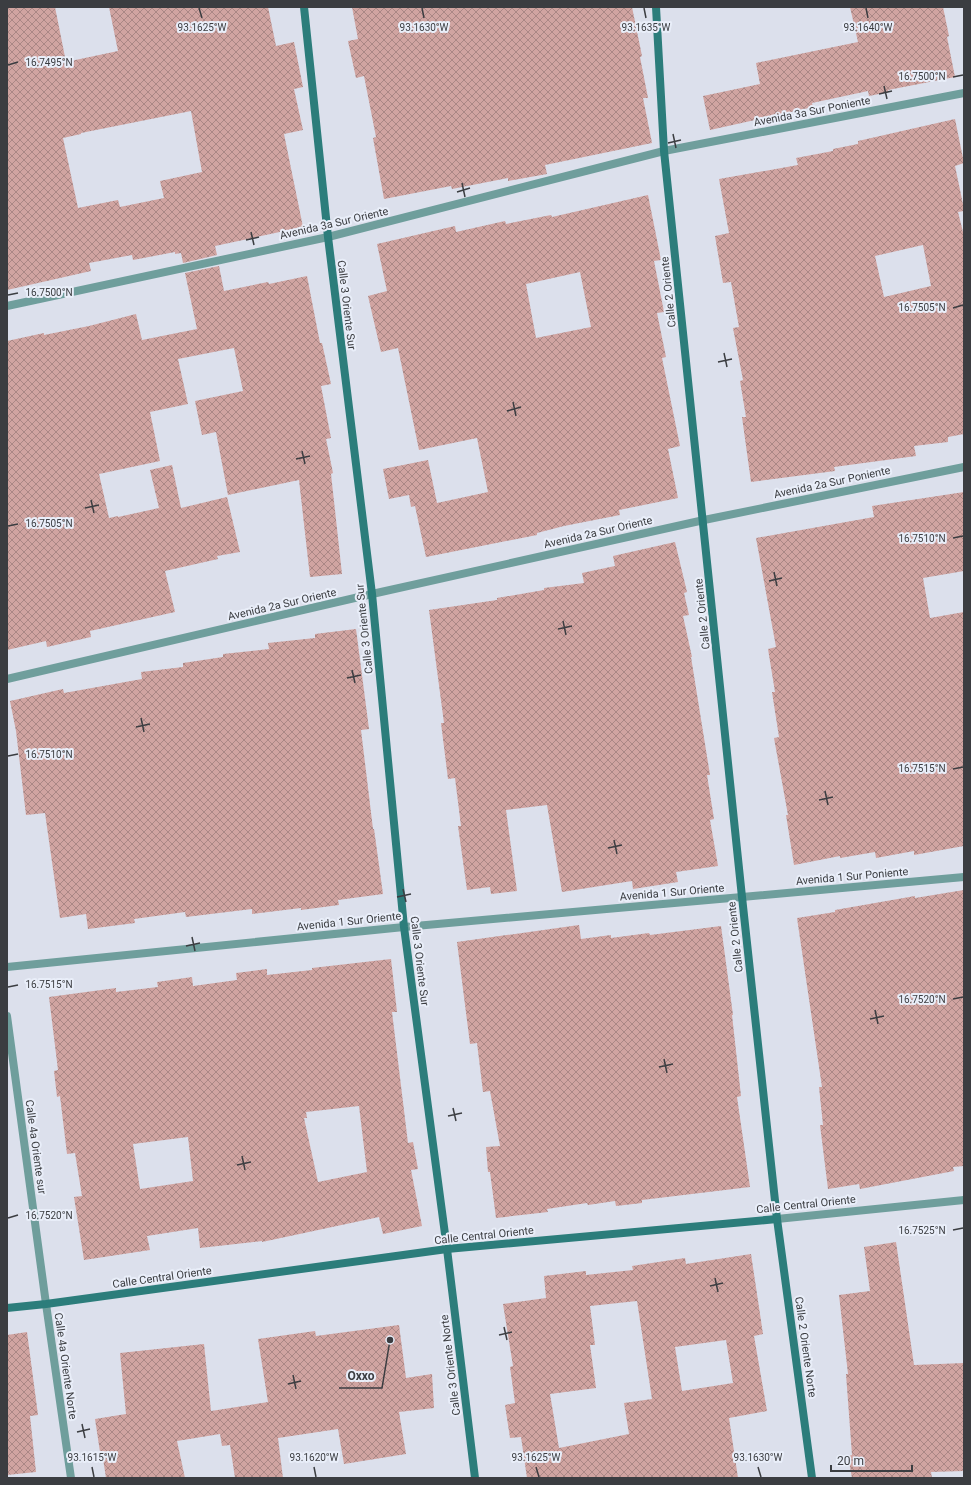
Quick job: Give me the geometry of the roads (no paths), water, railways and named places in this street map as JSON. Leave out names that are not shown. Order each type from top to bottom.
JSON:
[{"type":"main road","name":"Calle 3 Oriente Sur","points":[[304,7],[328,237],[372,594],[404,927],[447,1249]]},
{"type":"main road","name":"Calle 2 Oriente","points":[[656,7],[664,151],[704,520],[742,897],[778,1218]]},
{"type":"main road","name":"Calle Central Oriente","points":[[7,1308],[46,1304],[447,1249],[778,1218]]},
{"type":"main road","name":"Calle 2 Oriente Norte","points":[[778,1218],[812,1478]]},
{"type":"main road","name":"Calle 3 Oriente Norte","points":[[447,1249],[475,1478]]},
{"type":"street","name":"Avenida 3a Sur Poniente","points":[[664,151],[964,93]]},
{"type":"street","name":"Avenida 3a Sur Oriente","points":[[7,306],[328,237],[664,151]]},
{"type":"street","name":"Avenida 2a Sur Poniente","points":[[704,520],[964,467]]},
{"type":"street","name":"Avenida 2a Sur Oriente","points":[[7,679],[372,594],[704,520]]},
{"type":"street","name":"Avenida 1 Sur Poniente","points":[[742,897],[964,877]]},
{"type":"street","name":"Avenida 1 Sur Oriente","points":[[7,967],[404,927],[742,897]]},
{"type":"street","name":"Calle 4a Oriente sur","points":[[7,1016],[46,1304]]},
{"type":"street","name":"Calle Central Oriente","points":[[778,1218],[964,1200]]},
{"type":"street","name":"Calle 4a Oriente Norte","points":[[46,1304],[71,1478]]},
{"type":"place","name":"Oxxo","points":[[390,1340]]}]
